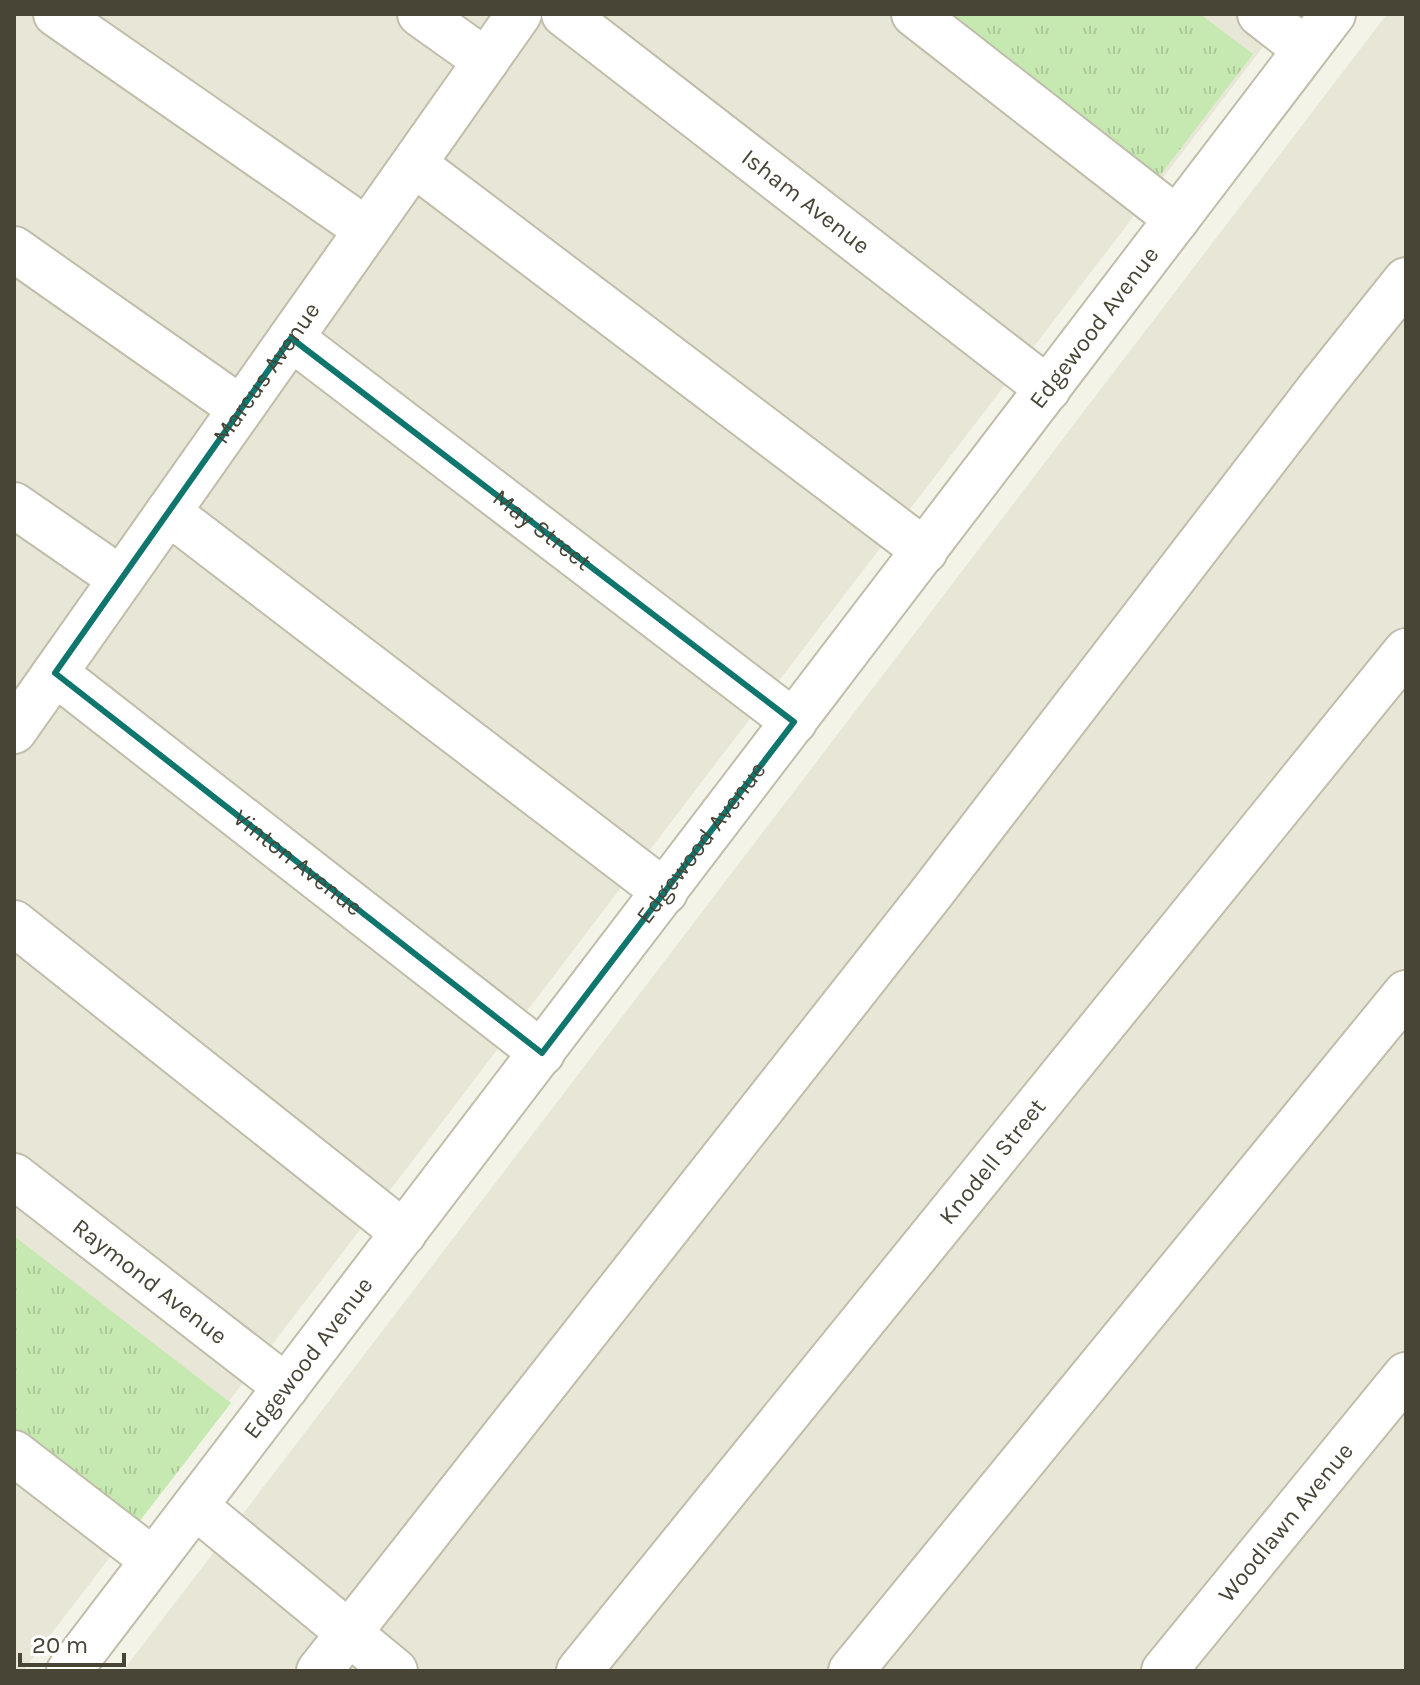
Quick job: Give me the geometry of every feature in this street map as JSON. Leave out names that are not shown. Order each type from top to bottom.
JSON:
[{"type":"street","points":[[56,14],[367,230]]},
{"type":"street","points":[[420,14],[486,61]]},
{"type":"street","name":"Marcus Avenue","points":[[14,731],[519,14]]},
{"type":"street","name":"Isham Avenue","points":[[564,14],[1048,389]]},
{"type":"street","points":[[914,14],[1177,219]]},
{"type":"street","points":[[1260,14],[1305,49]]},
{"type":"street","name":"Edgewood Avenue","points":[[69,1671],[1333,14]]},
{"type":"street","points":[[414,164],[925,551]]},
{"type":"street","points":[[14,249],[240,408]]},
{"type":"street","points":[[319,1671],[930,895],[1406,280]]},
{"type":"street","name":"May Street","points":[[291,338],[794,722]]},
{"type":"street","points":[[14,505],[121,579]]},
{"type":"street","points":[[168,512],[665,892]]},
{"type":"street","name":"Knodell Street","points":[[579,1671],[1406,651]]},
{"type":"street","name":"Vinton Avenue","points":[[55,673],[542,1053]]},
{"type":"street","points":[[14,923],[404,1233]]},
{"type":"street","points":[[851,1671],[1406,993]]},
{"type":"street","name":"Raymond Avenue","points":[[14,1176],[286,1387]]},
{"type":"street","name":"Woodlawn Avenue","points":[[1164,1671],[1406,1375]]},
{"type":"street","points":[[14,1453],[153,1560]]},
{"type":"street","points":[[195,1506],[395,1671]]},
{"type":"highlighted area","points":[[291,338],[794,722],[542,1053],[55,673]]},
{"type":"shaded area","points":[[14,14],[1288,14],[23,1671],[14,1671]]},
{"type":"shaded area","points":[[1387,14],[1406,14],[1406,1671],[123,1671]]},
{"type":"green space","points":[[935,14],[1200,14],[1253,54],[1155,182]]},
{"type":"green space","points":[[14,1236],[231,1403],[132,1531],[14,1440]]}]
